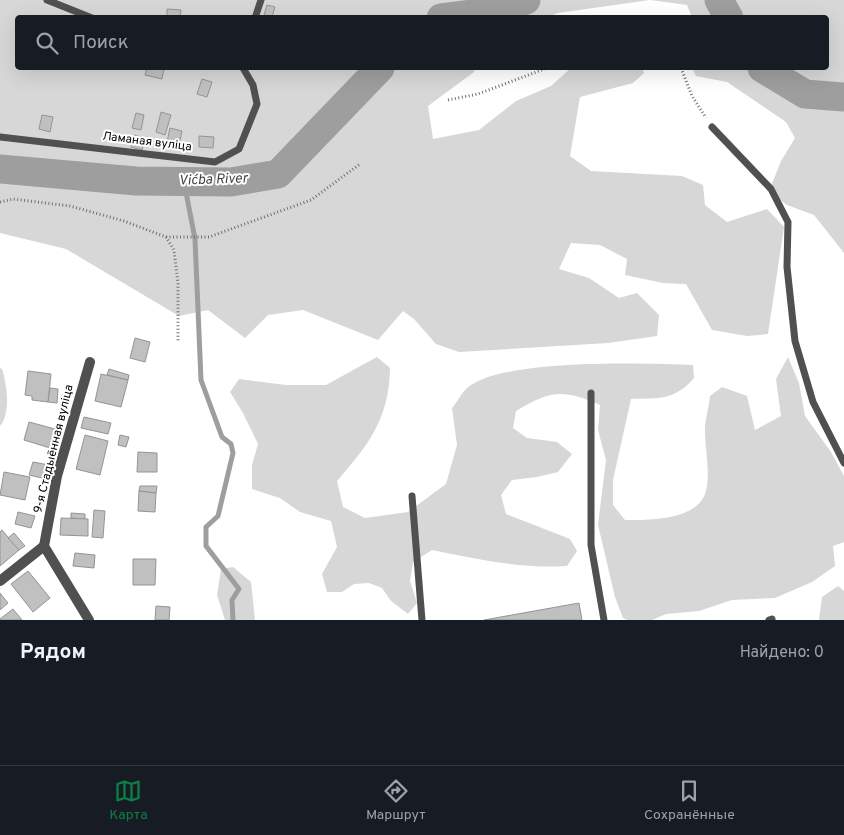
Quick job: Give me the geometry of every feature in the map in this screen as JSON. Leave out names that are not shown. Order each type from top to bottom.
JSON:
[{"type":"street","name":"9-я Стадыённая вуліца","points":[[44,546],[57,476],[90,362]]},
{"type":"street","points":[[0,581],[44,546],[89,620]]},
{"type":"lane","points":[[47,0],[84,15]]},
{"type":"lane","points":[[256,15],[261,0]]},
{"type":"lane","name":"Ламаная вуліца","points":[[0,137],[215,162],[239,149],[257,104],[253,84],[244,70]]},
{"type":"lane","points":[[712,127],[771,189],[788,222],[787,267],[795,341],[813,402],[844,463]]},
{"type":"lane","points":[[591,393],[591,545],[604,620]]},
{"type":"lane","points":[[412,496],[422,620]]},
{"type":"path","points":[[448,100],[478,94],[543,70]]},
{"type":"path","points":[[681,70],[692,96],[712,127]]},
{"type":"path","points":[[0,202],[13,200],[70,206],[124,221],[166,237],[209,237],[311,200],[360,164]]},
{"type":"path","points":[[166,237],[174,250],[178,283],[178,342]]},
{"type":"shaded area","points":[[0,0],[650,0],[552,15],[15,15],[15,70],[474,70],[428,106],[433,139],[479,130],[516,101],[551,86],[569,70],[643,70],[644,73],[633,83],[580,97],[570,156],[591,171],[682,176],[703,185],[705,205],[727,222],[767,209],[784,227],[768,334],[747,336],[712,330],[686,284],[663,283],[625,275],[627,259],[600,245],[571,243],[559,269],[589,278],[619,298],[637,293],[659,315],[657,336],[608,343],[459,352],[436,344],[414,319],[403,311],[378,340],[303,310],[268,315],[245,338],[208,310],[179,316],[66,249],[0,233]]},
{"type":"shaded area","points":[[650,0],[844,0],[844,253],[814,215],[787,205],[769,191],[781,161],[795,138],[786,122],[727,82],[696,76],[693,70],[829,70],[829,15],[691,15],[687,5]]},
{"type":"shaded area","points":[[377,357],[390,368],[386,402],[368,442],[337,481],[343,507],[365,518],[408,512],[446,484],[457,445],[452,408],[466,389],[483,379],[540,367],[609,364],[693,365],[694,378],[680,391],[666,397],[631,399],[613,480],[613,505],[625,520],[646,520],[671,517],[683,513],[701,501],[706,491],[707,483],[708,467],[705,426],[710,396],[722,387],[747,396],[755,430],[781,416],[776,379],[788,357],[799,383],[805,416],[831,452],[844,476],[844,542],[833,546],[835,566],[812,582],[775,598],[732,600],[699,611],[666,614],[652,620],[627,620],[623,618],[615,597],[598,525],[606,460],[598,430],[600,405],[576,396],[557,394],[539,399],[516,411],[513,428],[527,438],[557,442],[572,454],[558,472],[512,480],[501,495],[506,514],[570,539],[577,551],[567,566],[516,565],[432,550],[413,562],[410,581],[417,603],[408,614],[391,601],[382,588],[369,583],[354,584],[342,592],[327,592],[322,574],[337,547],[331,521],[300,512],[280,498],[252,489],[252,465],[258,444],[230,392],[239,379],[286,385],[326,385]]},
{"type":"shaded area","points":[[0,368],[4,376],[7,406],[6,414],[0,426]]},
{"type":"shaded area","points":[[233,567],[251,582],[255,620],[225,620],[217,595],[221,569]]},
{"type":"shaded area","points":[[838,586],[844,591],[844,620],[819,620],[822,597]]},
{"type":"building","points":[[267,5],[275,7],[273,15],[264,15]]},
{"type":"building","points":[[167,9],[181,10],[180,15],[167,15]]},
{"type":"building","points":[[146,70],[164,70],[162,79],[145,75]]},
{"type":"building","points":[[202,79],[212,82],[207,97],[197,94]]},
{"type":"building","points":[[161,112],[171,115],[165,135],[156,132]]},
{"type":"building","points":[[136,113],[144,115],[141,130],[132,128]]},
{"type":"building","points":[[42,115],[53,117],[50,132],[39,129]]},
{"type":"building","points":[[170,128],[182,131],[178,150],[166,147]]},
{"type":"building","points":[[134,135],[145,138],[142,150],[131,147]]},
{"type":"building","points":[[199,136],[214,137],[213,148],[199,147]]},
{"type":"building","points":[[135,338],[150,342],[145,362],[130,358]]},
{"type":"building","points":[[109,369],[129,375],[128,380],[107,375]]},
{"type":"building","points":[[28,371],[51,374],[48,402],[32,400],[32,396],[25,395]]},
{"type":"building","points":[[101,374],[128,380],[121,407],[95,401]]},
{"type":"building","points":[[50,388],[58,389],[57,403],[48,402]]},
{"type":"building","points":[[84,417],[111,423],[108,434],[81,428]]},
{"type":"building","points":[[29,422],[55,429],[50,448],[24,440]]},
{"type":"building","points":[[85,435],[108,441],[100,475],[76,469]]},
{"type":"building","points":[[120,435],[129,437],[126,447],[118,445]]},
{"type":"building","points":[[138,452],[157,453],[157,472],[137,472]]},
{"type":"building","points":[[33,462],[49,465],[46,479],[29,475]]},
{"type":"building","points":[[4,472],[30,477],[25,500],[0,495]]},
{"type":"building","points":[[140,486],[157,486],[156,493],[139,491]]},
{"type":"building","points":[[139,491],[156,493],[155,512],[138,511]]},
{"type":"building","points":[[94,510],[105,511],[103,538],[92,537]]},
{"type":"building","points":[[18,512],[35,516],[31,528],[15,524]]},
{"type":"building","points":[[71,513],[85,514],[85,519],[71,518]]},
{"type":"building","points":[[61,518],[88,519],[88,536],[60,535]]},
{"type":"building","points":[[2,530],[19,550],[0,566],[0,532]]},
{"type":"building","points":[[14,533],[25,546],[19,550],[8,538]]},
{"type":"building","points":[[75,553],[95,555],[94,568],[73,566]]},
{"type":"building","points":[[133,559],[156,559],[155,585],[133,585]]},
{"type":"building","points":[[28,571],[50,598],[33,612],[11,584]]},
{"type":"building","points":[[0,593],[8,603],[0,610]]},
{"type":"building","points":[[579,603],[582,620],[484,620]]},
{"type":"building","points":[[156,606],[170,607],[169,620],[155,620]]},
{"type":"building","points":[[13,609],[22,620],[0,620],[0,619]]},
{"type":"waterway","name":"Vićba River","points":[[464,15],[495,11],[526,0]]},
{"type":"waterway","name":"Vićba River","points":[[719,0],[727,15]]},
{"type":"waterway","name":"Vićba River","points":[[0,169],[136,181],[231,182],[278,174],[378,70]]},
{"type":"waterway","name":"Vićba River","points":[[765,70],[805,94],[844,97]]},
{"type":"waterway","points":[[184,182],[195,239],[201,380],[222,437],[231,444],[233,453],[218,516],[206,527],[206,546],[239,589],[232,600],[233,620]]}]
